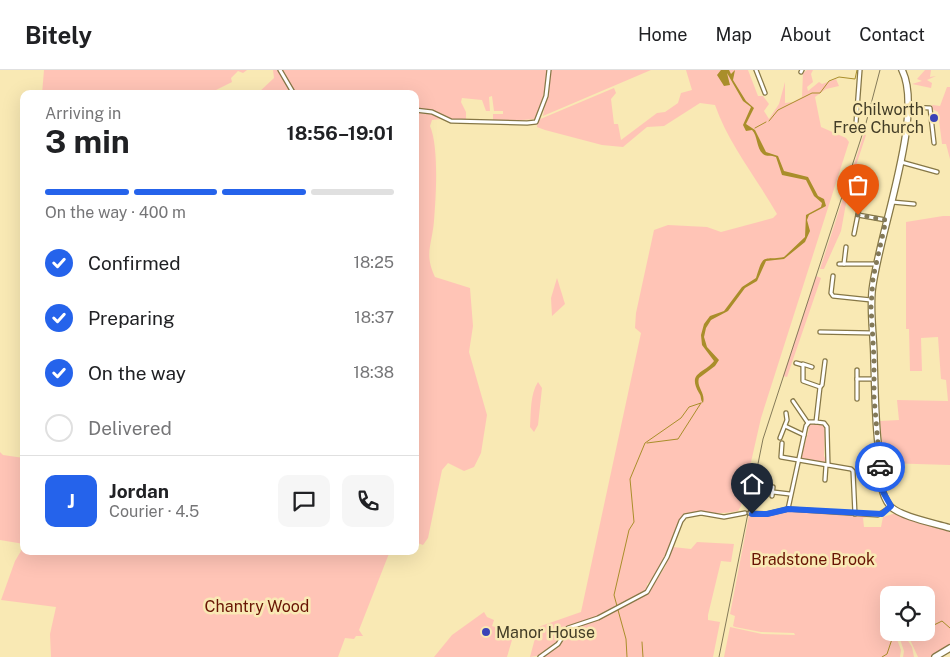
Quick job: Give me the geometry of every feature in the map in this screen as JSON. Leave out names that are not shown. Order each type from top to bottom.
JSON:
[{"type":"main road","points":[[902,70],[908,85],[908,107],[900,162],[876,264],[871,300],[874,379],[882,484],[884,496],[891,506],[900,512],[950,528]]},
{"type":"main road","points":[[935,657],[950,648]]},
{"type":"street","points":[[280,70],[292,90]]},
{"type":"street","points":[[419,110],[432,112],[446,119],[465,122],[527,124],[536,122],[542,112],[546,96],[548,70]]},
{"type":"street","points":[[756,70],[766,92]]},
{"type":"street","points":[[856,123],[860,70]]},
{"type":"street","points":[[908,107],[930,108],[934,143]]},
{"type":"street","points":[[900,162],[937,172]]},
{"type":"street","points":[[854,234],[862,194],[861,187]]},
{"type":"street","points":[[891,202],[914,204]]},
{"type":"street","points":[[858,215],[886,220]]},
{"type":"street","points":[[844,264],[846,247]]},
{"type":"street","points":[[839,264],[876,264]]},
{"type":"street","points":[[833,276],[830,296],[871,300]]},
{"type":"street","points":[[820,332],[872,334]]},
{"type":"street","points":[[816,422],[825,361]]},
{"type":"street","points":[[796,363],[812,366]]},
{"type":"street","points":[[803,365],[803,381],[820,387]]},
{"type":"street","points":[[856,370],[857,399]]},
{"type":"street","points":[[856,379],[874,379]]},
{"type":"street","points":[[792,401],[808,423]]},
{"type":"street","points":[[780,438],[785,426],[786,413]]},
{"type":"street","points":[[808,423],[824,423],[827,427],[825,480]]},
{"type":"street","points":[[788,509],[808,423]]},
{"type":"street","points":[[785,426],[804,435]]},
{"type":"street","points":[[782,443],[781,458],[848,468],[853,471],[855,514]]},
{"type":"street","points":[[773,487],[772,494],[790,494]]},
{"type":"street","points":[[540,657],[558,644],[568,628],[615,610],[649,590],[667,557],[681,521],[686,516],[701,513],[724,517],[747,513],[767,514],[788,509],[878,515],[886,512],[891,506]]},
{"type":"green space","points":[[44,70],[247,70],[243,73],[238,71],[231,78],[232,82],[216,90],[42,90]]},
{"type":"green space","points":[[273,70],[651,70],[543,116],[547,89],[545,90],[536,119],[493,122],[493,114],[503,114],[503,111],[494,111],[492,96],[489,97],[490,111],[486,111],[482,100],[462,98],[461,102],[466,112],[466,121],[453,120],[443,116],[441,119],[432,120],[430,126],[435,146],[436,186],[430,262],[435,277],[470,288],[473,326],[469,352],[487,415],[481,453],[474,467],[464,471],[448,463],[442,470],[428,538],[423,545],[419,544],[419,90],[261,90],[274,78]]},
{"type":"green space","points":[[686,70],[748,70],[758,96],[763,96],[769,104],[764,111],[769,119],[779,104],[785,82],[785,103],[793,102],[802,97],[803,73],[807,70],[813,70],[811,74],[813,82],[807,87],[808,91],[819,82],[822,84],[836,79],[839,86],[826,89],[815,97],[821,127],[846,138],[849,142],[761,418],[741,506],[738,511],[731,512],[685,513],[675,530],[660,570],[647,584],[648,593],[665,567],[673,547],[691,549],[697,542],[734,544],[731,562],[721,561],[708,615],[708,620],[720,622],[713,657],[542,657],[559,644],[542,655],[530,657],[538,627],[581,612],[641,333],[635,328],[636,313],[654,230],[668,225],[707,227],[721,232],[773,218],[777,214],[735,147],[715,105],[700,103],[664,126],[647,127],[623,147],[602,145],[545,130],[537,127],[538,120],[614,88],[616,93],[611,99],[614,124],[618,124],[621,140],[657,113],[665,112],[678,103],[681,93],[692,90]]},
{"type":"green space","points":[[925,70],[931,70],[930,77],[936,76],[927,80],[932,83],[931,88],[912,84],[922,81],[917,79]]},
{"type":"green space","points":[[947,87],[950,87],[950,159],[946,144],[942,144],[938,112],[928,107],[933,105],[940,106]]},
{"type":"green space","points":[[864,134],[866,135],[849,187],[841,231],[824,269],[820,269]]},
{"type":"green space","points":[[950,216],[950,465],[884,463],[880,421],[899,420],[897,400],[948,401],[946,380],[941,379],[938,337],[921,338],[922,371],[910,371],[909,329],[906,329],[906,222]]},
{"type":"green space","points":[[816,276],[821,278],[787,377],[783,376]]},
{"type":"green space","points":[[557,278],[565,304],[552,316],[551,298]]},
{"type":"green space","points":[[538,382],[542,388],[538,425],[534,432],[530,427],[531,410],[532,398]]},
{"type":"green space","points":[[811,423],[823,424],[825,427],[824,456],[826,460],[823,463],[800,460],[809,429],[807,427]]},
{"type":"green space","points":[[0,452],[3,455],[20,457],[20,543],[0,540]]},
{"type":"green space","name":"Bradstone Brook","points":[[789,511],[875,516],[863,518],[864,527],[881,527],[883,517],[896,513],[950,530],[950,644],[930,657],[918,657],[911,641],[935,641],[935,586],[880,586],[880,641],[898,641],[901,650],[900,657],[724,657],[730,627],[762,634],[795,635],[794,633],[761,632],[735,627],[733,626],[735,616],[730,614],[749,515],[777,515]]},
{"type":"green space","name":"Chantry Wood","points":[[20,553],[20,555],[388,555],[359,630],[363,636],[356,636],[354,639],[345,638],[338,657],[51,657],[50,634],[56,607],[1,600],[15,561]]},
{"type":"green space","points":[[484,612],[487,617],[494,620],[492,626],[514,633],[507,657],[434,657],[452,635]]},
{"type":"green space","points":[[901,641],[908,641],[912,647],[914,657],[903,657],[904,651]]},
{"type":"shaded area","points":[[721,70],[729,70],[731,74],[735,70],[733,80],[746,101],[754,108],[746,124],[755,130],[766,152],[778,156],[784,171],[808,177],[818,196],[824,199],[826,206],[809,215],[807,220],[810,231],[805,242],[784,259],[766,261],[757,281],[745,288],[728,311],[711,320],[706,328],[704,337],[707,347],[719,360],[715,366],[699,378],[698,381],[704,399],[703,403],[696,386],[696,377],[714,361],[702,345],[701,335],[704,324],[710,316],[724,311],[742,287],[756,278],[765,259],[784,257],[805,237],[806,215],[821,207],[822,203],[814,196],[806,180],[782,175],[776,157],[765,155],[759,149],[752,130],[746,131],[743,125],[751,107],[743,101],[727,73],[730,85],[724,86],[717,75]]},
{"type":"waterway","points":[[769,121],[778,110],[812,93],[820,93],[829,81],[839,77],[855,79],[857,70]]},
{"type":"waterway","points":[[755,128],[766,122]]},
{"type":"waterway","points":[[647,443],[678,439],[701,403]]},
{"type":"waterway","points":[[617,606],[614,595],[629,530],[634,522],[630,479],[645,443],[681,418],[689,407],[701,403]]},
{"type":"waterway","points":[[618,610],[626,639],[627,657]]},
{"type":"waterway","points":[[935,624],[942,621],[950,628]]},
{"type":"waterway","points":[[882,657],[887,654],[891,641]]},
{"type":"waterway","points":[[642,642],[643,657]]},
{"type":"railway","points":[[719,657],[763,439],[866,123],[880,70]]},
{"type":"way so far","points":[[858,215],[886,220],[873,278],[871,307],[874,397],[880,467]]},
{"type":"place","name":"Chilworth Free Church","points":[[934,118]]},
{"type":"place","name":"Manor House","points":[[486,632]]},
{"type":"route","points":[[752,514],[767,514],[788,509],[882,514],[891,506],[883,492],[880,467]]}]
